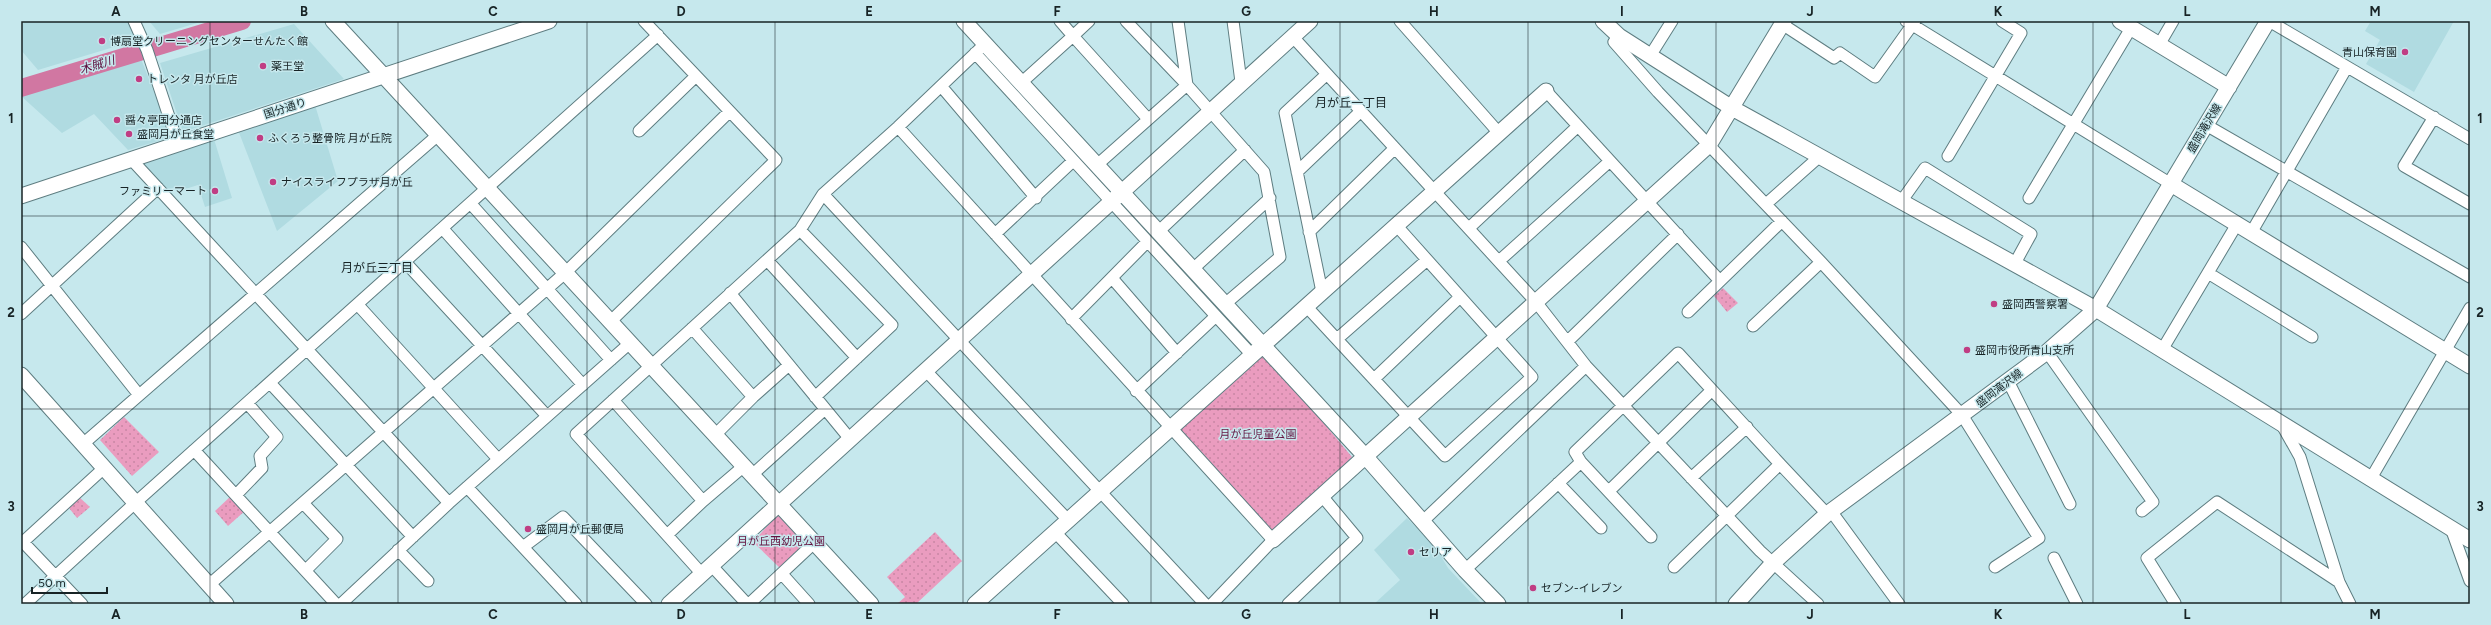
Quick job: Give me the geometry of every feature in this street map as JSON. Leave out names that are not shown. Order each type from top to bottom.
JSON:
[{"type":"street","points":[[134,21],[147,50],[178,144]]},
{"type":"street","points":[[333,21],[871,604]]},
{"type":"street","name":"国分通り","points":[[21,196],[549,21]]},
{"type":"street","points":[[610,322],[776,160],[644,21]]},
{"type":"street","points":[[964,21],[980,48],[1073,161],[1111,203],[1216,316],[1258,350],[1365,456],[1465,570],[1498,604]]},
{"type":"street","points":[[1060,21],[1148,119]]},
{"type":"street","points":[[1021,83],[1089,21]]},
{"type":"street","points":[[1126,21],[1187,84],[1264,172],[1280,257],[1225,304]]},
{"type":"street","points":[[1178,21],[1187,84]]},
{"type":"street","points":[[1232,21],[1241,82]]},
{"type":"street","points":[[669,604],[1111,203],[1241,82],[1310,21]]},
{"type":"street","points":[[1400,21],[1499,133]]},
{"type":"street","points":[[1603,21],[1619,36],[1732,108],[2096,309],[2452,531],[2470,540]]},
{"type":"street","points":[[1650,56],[1672,21]]},
{"type":"street","points":[[1948,156],[2021,33],[2002,21]]},
{"type":"street","points":[[2159,45],[2173,21]]},
{"type":"street","points":[[2269,21],[2470,139]]},
{"type":"street","name":"盛岡滝沢線","points":[[1736,604],[1773,563],[1829,512],[2047,352],[2096,309],[2269,21]]},
{"type":"street","points":[[1212,604],[1273,540],[1709,145],[1783,23],[1834,58],[1840,54],[1875,77],[1911,22],[2171,184],[2470,366]]},
{"type":"street","points":[[2028,198],[2074,123],[2126,24],[2229,87]]},
{"type":"street","points":[[25,604],[135,503],[406,263],[658,35]]},
{"type":"street","points":[[1619,36],[1614,42],[1658,92],[1821,262],[1962,415],[2039,538],[1995,567]]},
{"type":"street","points":[[1293,37],[1536,302],[1568,341],[1586,366],[1622,405],[1773,563],[1818,604]]},
{"type":"street","points":[[980,48],[1021,83],[1193,269],[1225,304],[1258,350]]},
{"type":"street","points":[[814,543],[748,604],[667,535],[576,434],[800,230],[823,194],[898,127],[980,48]]},
{"type":"street","points":[[2251,233],[2347,67]]},
{"type":"street","points":[[1322,292],[1285,113],[1328,74]]},
{"type":"street","points":[[639,131],[696,76]]},
{"type":"street","points":[[1096,165],[1187,84]]},
{"type":"street","points":[[941,86],[1036,198]]},
{"type":"street","points":[[975,604],[1546,91],[1720,281]]},
{"type":"street","points":[[1297,172],[1361,111]]},
{"type":"street","points":[[209,585],[565,273],[729,112]]},
{"type":"street","points":[[2434,118],[2404,166],[2470,204]]},
{"type":"street","points":[[2206,124],[2470,277]]},
{"type":"street","points":[[1469,228],[1578,126]]},
{"type":"street","points":[[898,127],[1030,275],[1273,540]]},
{"type":"street","points":[[83,444],[438,135]]},
{"type":"street","points":[[1309,232],[1395,148]]},
{"type":"street","points":[[1158,232],[1245,150]]},
{"type":"street","points":[[1766,204],[1819,157]]},
{"type":"street","points":[[131,159],[449,503]]},
{"type":"street","points":[[995,234],[1036,198],[1073,161]]},
{"type":"street","points":[[1499,261],[1610,161]]},
{"type":"street","points":[[1903,198],[1925,168],[2031,234],[2014,265]]},
{"type":"street","points":[[21,314],[158,188]]},
{"type":"street","points":[[823,194],[1205,604]]},
{"type":"street","points":[[1193,269],[1270,198]]},
{"type":"street","points":[[471,204],[548,288],[611,360]]},
{"type":"street","points":[[1688,312],[1782,221]]},
{"type":"street","points":[[2162,350],[2237,224]]},
{"type":"street","points":[[1306,306],[1445,456],[1532,377],[1396,225]]},
{"type":"street","points":[[443,229],[583,385]]},
{"type":"street","points":[[800,230],[892,325],[815,397]]},
{"type":"street","points":[[1568,341],[1678,234]]},
{"type":"street","points":[[1070,319],[1147,242]]},
{"type":"street","points":[[21,246],[139,395]]},
{"type":"street","points":[[767,260],[857,358]]},
{"type":"street","points":[[1337,339],[1427,260]]},
{"type":"street","points":[[1753,326],[1821,262]]},
{"type":"street","points":[[406,263],[547,416]]},
{"type":"street","points":[[2208,273],[2312,337]]},
{"type":"street","points":[[1112,278],[1177,353]]},
{"type":"street","points":[[730,293],[850,440]]},
{"type":"street","points":[[1374,379],[1460,297]]},
{"type":"street","points":[[358,305],[498,459]]},
{"type":"street","points":[[2370,480],[2470,308]]},
{"type":"street","points":[[1136,391],[1216,316]]},
{"type":"street","points":[[692,328],[753,397]]},
{"type":"street","points":[[341,604],[449,503],[630,343]]},
{"type":"street","points":[[2047,352],[2153,502],[2142,511]]},
{"type":"street","points":[[1652,537],[1581,462],[1575,452],[1622,405],[1678,353],[1780,464],[1829,512],[1899,604]]},
{"type":"street","points":[[715,435],[753,397],[789,365]]},
{"type":"street","points":[[1422,522],[1586,366]]},
{"type":"street","points":[[926,371],[1068,520]]},
{"type":"street","points":[[21,375],[226,604]]},
{"type":"street","points":[[2008,381],[2070,504]]},
{"type":"street","points":[[270,383],[413,537]]},
{"type":"street","points":[[1609,491],[1712,390]]},
{"type":"street","points":[[613,400],[703,501]]},
{"type":"street","points":[[236,495],[262,468],[260,456],[277,436],[247,403]]},
{"type":"street","points":[[667,535],[703,501],[748,471],[825,409]]},
{"type":"street","points":[[2282,425],[2300,457],[2339,582],[2350,604]]},
{"type":"street","points":[[1691,478],[1746,427]]},
{"type":"street","points":[[194,450],[336,604]]},
{"type":"street","points":[[1465,570],[1581,462]]},
{"type":"street","points":[[1674,567],[1780,464]]},
{"type":"street","points":[[82,604],[23,542],[104,468]]},
{"type":"street","points":[[1558,483],[1601,528]]},
{"type":"street","points":[[467,487],[576,604]]},
{"type":"street","points":[[1288,604],[1357,538],[1322,496]]},
{"type":"street","points":[[2173,604],[2175,603],[2147,558],[2216,502],[2339,582]]},
{"type":"street","points":[[304,503],[337,539],[306,570]]},
{"type":"street","points":[[523,547],[563,517],[646,604]]},
{"type":"street","points":[[2452,531],[2470,581]]},
{"type":"street","points":[[1055,532],[1122,604]]},
{"type":"street","points":[[398,550],[428,581]]},
{"type":"street","points":[[2054,558],[2077,604]]},
{"type":"street","points":[[782,574],[809,604]]},
{"type":"shaded area","points":[[26,21],[130,21],[137,40],[38,70],[21,50],[21,25]]},
{"type":"shaded area","points":[[149,21],[204,21],[160,34]]},
{"type":"shaded area","name":"青山保育園","points":[[2371,21],[2454,21],[2414,92],[2366,64],[2380,40],[2365,31]]},
{"type":"shaded area","points":[[294,24],[344,79],[186,131],[182,129],[160,63]]},
{"type":"shaded area","points":[[141,59],[170,132],[168,138],[128,150],[94,114],[62,133],[21,96]]},
{"type":"shaded area","points":[[315,105],[338,181],[277,231],[238,130]]},
{"type":"shaded area","points":[[214,139],[232,198],[205,207],[198,185],[182,190],[181,186],[167,190],[142,162]]},
{"type":"shaded area","points":[[1407,518],[1436,548],[1448,568],[1482,604],[1374,604],[1400,580],[1374,550]]},
{"type":"green space","points":[[1723,288],[1738,303],[1727,312],[1714,296]]},
{"type":"green space","name":"月が丘児童公園","points":[[1263,350],[1352,457],[1272,534],[1174,432]]},
{"type":"green space","points":[[124,417],[159,452],[132,476],[100,440]]},
{"type":"green space","points":[[232,495],[246,510],[228,526],[215,511]]},
{"type":"green space","points":[[79,497],[90,507],[77,518],[69,508]]},
{"type":"green space","name":"月が丘西幼児公園","points":[[780,512],[810,542],[782,570],[753,542]]},
{"type":"green space","points":[[935,532],[962,561],[916,604],[897,604],[905,597],[887,577]]},
{"type":"waterway","name":"木賊川","points":[[21,88],[242,21]]},
{"type":"place","name":"博扇堂クリーニングセンターせんたく館","points":[[102,41]]},
{"type":"place","name":"青山保育園","points":[[2405,52]]},
{"type":"place","name":"薬王堂","points":[[263,66]]},
{"type":"place","name":"トレンタ 月が丘店","points":[[139,79]]},
{"type":"place","name":"醤々亭国分通店","points":[[117,120]]},
{"type":"place","name":"盛岡月が丘食堂","points":[[129,134]]},
{"type":"place","name":"ふくろう整骨院 月が丘院","points":[[260,138]]},
{"type":"place","name":"ナイスライフプラザ月が丘","points":[[273,182]]},
{"type":"place","name":"ファミリーマート","points":[[215,191]]},
{"type":"place","name":"盛岡西警察署","points":[[1994,304]]},
{"type":"place","name":"盛岡市役所青山支所","points":[[1967,350]]},
{"type":"place","name":"盛岡月が丘郵便局","points":[[528,529]]},
{"type":"place","name":"セリア","points":[[1411,552]]},
{"type":"place","name":"セブン-イレブン","points":[[1533,588]]},
{"type":"district","name":"月が丘一丁目","points":[[1351,103]]},
{"type":"district","name":"月が丘三丁目","points":[[377,268]]}]
